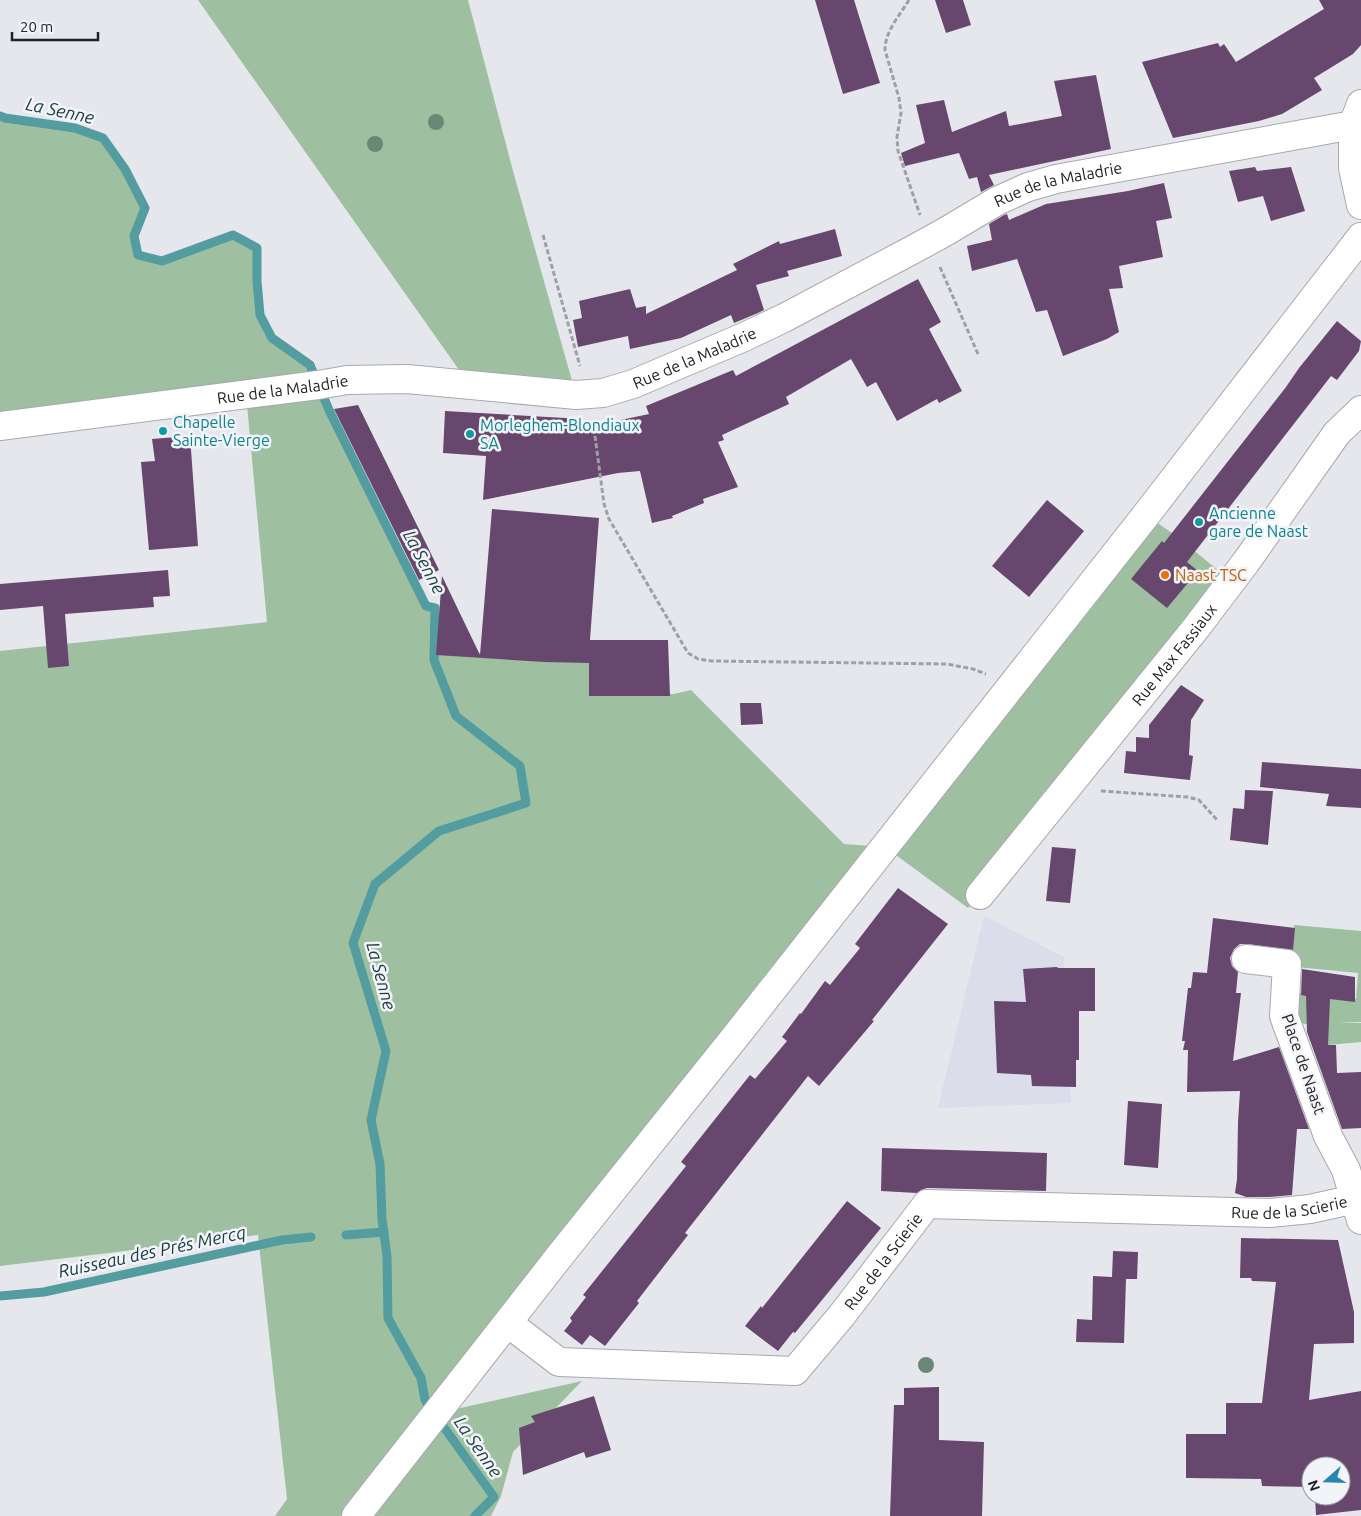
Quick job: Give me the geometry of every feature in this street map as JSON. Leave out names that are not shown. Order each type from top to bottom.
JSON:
[{"type":"street","name":"Rue de la Maladrie","points":[[0,426],[347,380],[375,378],[407,378],[588,395],[603,393],[632,384],[744,338],[929,241],[997,200],[1028,187],[1056,179],[1357,114]]},
{"type":"street","points":[[1357,114],[1353,168],[1361,205]]},
{"type":"street","points":[[356,1516],[1146,515],[1361,237]]},
{"type":"street","name":"Rue Max Fassiaux","points":[[980,895],[1196,628],[1246,562],[1336,433],[1361,410]]},
{"type":"street","name":"Place de Naast","points":[[1246,959],[1287,964],[1284,1016],[1328,1136],[1354,1169],[1358,1209]]},
{"type":"street","name":"Rue de la Scierie","points":[[508,1323],[558,1362],[795,1371],[842,1315],[927,1204],[1270,1213],[1310,1209],[1358,1209]]},
{"type":"path","points":[[909,0],[888,33],[885,43],[885,50],[899,98],[901,113],[897,136],[898,151],[929,241],[978,354]]},
{"type":"path","points":[[543,234],[588,395],[604,504],[609,519],[688,653],[698,658],[712,661],[947,664],[972,668],[992,676],[1009,688]]},
{"type":"path","points":[[1074,779],[1092,791],[1188,797],[1199,800],[1218,822]]},
{"type":"shaded area","points":[[984,916],[1064,957],[1071,1103],[938,1108]]},
{"type":"green space","points":[[198,0],[468,0],[513,171],[576,395],[469,384]]},
{"type":"green space","points":[[0,116],[75,128],[103,138],[125,169],[145,208],[134,236],[138,255],[162,261],[233,235],[257,248],[260,315],[272,338],[310,365],[329,410],[426,606],[435,608],[434,650],[590,659],[595,694],[674,694],[691,690],[844,844],[885,847],[438,1413],[582,1381],[513,1452],[501,1496],[491,1516],[275,1516],[287,1499],[258,1235],[0,1266],[0,651],[267,622],[246,394],[0,426]]},
{"type":"green space","points":[[1146,515],[1175,535],[1224,575],[980,895],[968,908],[885,847]]},
{"type":"green space","points":[[1294,925],[1361,931],[1361,1022],[1338,1023],[1361,1023],[1361,1042],[1328,1045],[1328,1023],[1305,1024],[1292,1020],[1294,992],[1356,999],[1358,973],[1296,967],[1297,955],[1292,949]]},
{"type":"building","points":[[815,0],[854,0],[880,83],[843,94]]},
{"type":"building","points":[[935,0],[963,0],[971,25],[946,33]]},
{"type":"building","points":[[1319,0],[1361,0],[1361,45],[1353,54],[1314,78],[1322,90],[1282,114],[1259,121],[1173,138],[1142,62],[1218,43],[1220,47],[1224,44],[1236,62],[1324,9]]},
{"type":"building","points":[[1096,75],[1111,149],[989,175],[994,185],[981,192],[977,177],[969,179],[959,153],[905,166],[901,153],[925,143],[916,105],[944,100],[952,132],[1006,111],[1009,126],[1062,116],[1054,81]]},
{"type":"building","points":[[1255,167],[1257,171],[1291,167],[1305,211],[1271,221],[1263,196],[1238,202],[1229,171]]},
{"type":"building","points":[[1164,183],[1172,218],[1156,221],[1163,257],[1119,266],[1123,288],[1109,289],[1119,332],[1107,339],[1063,356],[1047,310],[1036,312],[1017,259],[972,271],[967,246],[992,240],[989,224],[1004,215],[1007,214],[1009,220],[1046,204],[1128,191]]},
{"type":"building","points":[[835,229],[842,256],[787,271],[789,276],[756,285],[764,310],[758,313],[734,323],[731,315],[681,338],[630,349],[628,336],[578,347],[573,320],[582,318],[579,301],[630,289],[636,308],[646,306],[646,314],[737,270],[733,264],[779,241],[780,244]]},
{"type":"building","points":[[918,279],[941,322],[929,329],[962,391],[939,403],[937,399],[897,421],[876,382],[867,387],[851,359],[786,397],[789,404],[722,435],[724,440],[718,442],[738,487],[703,499],[704,503],[672,516],[673,518],[652,523],[640,471],[618,473],[483,500],[486,456],[443,453],[445,411],[583,419],[583,428],[649,414],[646,406],[733,370],[736,376]]},
{"type":"building","points":[[1337,321],[1361,341],[1359,351],[1337,380],[1331,376],[1187,562],[1198,571],[1167,608],[1131,579],[1162,541],[1164,543]]},
{"type":"building","points":[[358,405],[439,570],[419,580],[334,409]]},
{"type":"building","points":[[190,436],[198,546],[149,550],[141,462],[155,461],[152,439]]},
{"type":"building","points":[[1047,500],[1084,531],[1029,597],[992,566]]},
{"type":"building","points":[[492,509],[599,518],[590,640],[668,640],[670,696],[589,696],[589,663],[436,655],[442,576],[480,655]]},
{"type":"building","points":[[168,570],[170,596],[153,597],[154,607],[65,614],[69,666],[48,668],[43,606],[0,610],[0,584]]},
{"type":"building","points":[[1181,685],[1204,700],[1191,720],[1189,755],[1193,756],[1190,780],[1124,773],[1126,751],[1136,752],[1136,737],[1149,738],[1149,725]]},
{"type":"building","points":[[740,703],[761,703],[763,724],[741,725]]},
{"type":"building","points":[[1262,762],[1361,769],[1361,808],[1326,806],[1329,794],[1260,787]]},
{"type":"building","points":[[1245,790],[1273,791],[1268,845],[1230,840],[1233,808],[1244,809]]},
{"type":"building","points":[[1052,847],[1076,849],[1070,903],[1046,901]]},
{"type":"building","points":[[898,888],[948,924],[872,1020],[874,1021],[819,1086],[808,1076],[685,1233],[688,1235],[605,1346],[590,1335],[582,1345],[564,1331],[572,1321],[570,1318],[586,1297],[583,1295],[686,1166],[681,1162],[750,1075],[755,1079],[787,1041],[782,1037],[825,981],[830,985],[860,948],[855,944]]},
{"type":"building","points":[[1213,918],[1295,928],[1293,950],[1240,944],[1234,949],[1230,958],[1232,966],[1238,972],[1236,993],[1241,993],[1233,1061],[1279,1047],[1309,1129],[1297,1129],[1292,1195],[1246,1197],[1235,1193],[1240,1091],[1187,1092],[1188,1050],[1183,1050],[1185,1041],[1182,1041],[1188,988],[1191,988],[1193,972],[1207,973]]},
{"type":"building","points":[[1057,967],[1095,968],[1095,1011],[1079,1011],[1079,1060],[1076,1060],[1076,1087],[1032,1086],[1031,1075],[997,1073],[994,1001],[1026,1002],[1023,969]]},
{"type":"building","points":[[1302,969],[1355,977],[1355,1002],[1330,999],[1328,1045],[1336,1045],[1337,1073],[1361,1072],[1361,1128],[1342,1129],[1307,1032],[1306,996],[1301,995]]},
{"type":"building","points":[[1128,1101],[1162,1104],[1158,1168],[1124,1165]]},
{"type":"building","points":[[882,1148],[1047,1153],[1046,1191],[927,1188],[917,1193],[881,1191]]},
{"type":"building","points":[[847,1201],[881,1228],[778,1351],[745,1326],[761,1306],[762,1308]]},
{"type":"building","points":[[1241,1238],[1338,1240],[1354,1312],[1354,1343],[1314,1344],[1309,1400],[1361,1391],[1361,1510],[1316,1515],[1316,1506],[1351,1506],[1351,1456],[1301,1456],[1301,1487],[1262,1486],[1261,1479],[1186,1478],[1186,1434],[1226,1434],[1226,1403],[1262,1403],[1276,1282],[1252,1281],[1251,1278],[1240,1278]]},
{"type":"building","points":[[1113,1251],[1138,1252],[1137,1279],[1126,1279],[1124,1343],[1076,1342],[1077,1319],[1092,1320],[1093,1276],[1112,1277]]},
{"type":"building","points":[[939,1387],[939,1440],[984,1442],[982,1516],[890,1516],[894,1405],[904,1405],[904,1388]]},
{"type":"building","points":[[594,1396],[611,1450],[586,1458],[584,1452],[523,1475],[519,1428],[535,1422],[531,1416]]},
{"type":"waterway","name":"La Senne","points":[[0,116],[75,128],[103,138],[125,169],[145,208],[134,236],[138,255],[162,261],[233,235],[257,248],[260,315],[272,338],[310,365],[329,410],[426,606],[435,608],[434,660],[456,716],[520,766],[526,803],[439,831],[375,884],[353,943],[386,1051],[371,1120],[380,1164],[382,1219],[387,1256],[388,1318],[421,1378],[425,1400],[432,1411]]},
{"type":"waterway","name":"Ruisseau des Prés Mercq","points":[[346,1235],[384,1232]]},
{"type":"waterway","name":"Ruisseau des Prés Mercq","points":[[0,1296],[44,1292],[282,1240],[311,1237]]},
{"type":"waterway","name":"La Senne","points":[[438,1419],[494,1497],[475,1516]]},
{"type":"place","name":"Chapelle Sainte-Vierge","points":[[163,431]]},
{"type":"place","name":"Morleghem-Blondiaux SA","points":[[470,434]]},
{"type":"place","name":"Ancienne gare de Naast","points":[[1199,522]]},
{"type":"place","name":"Naast TSC","points":[[1165,575]]}]
